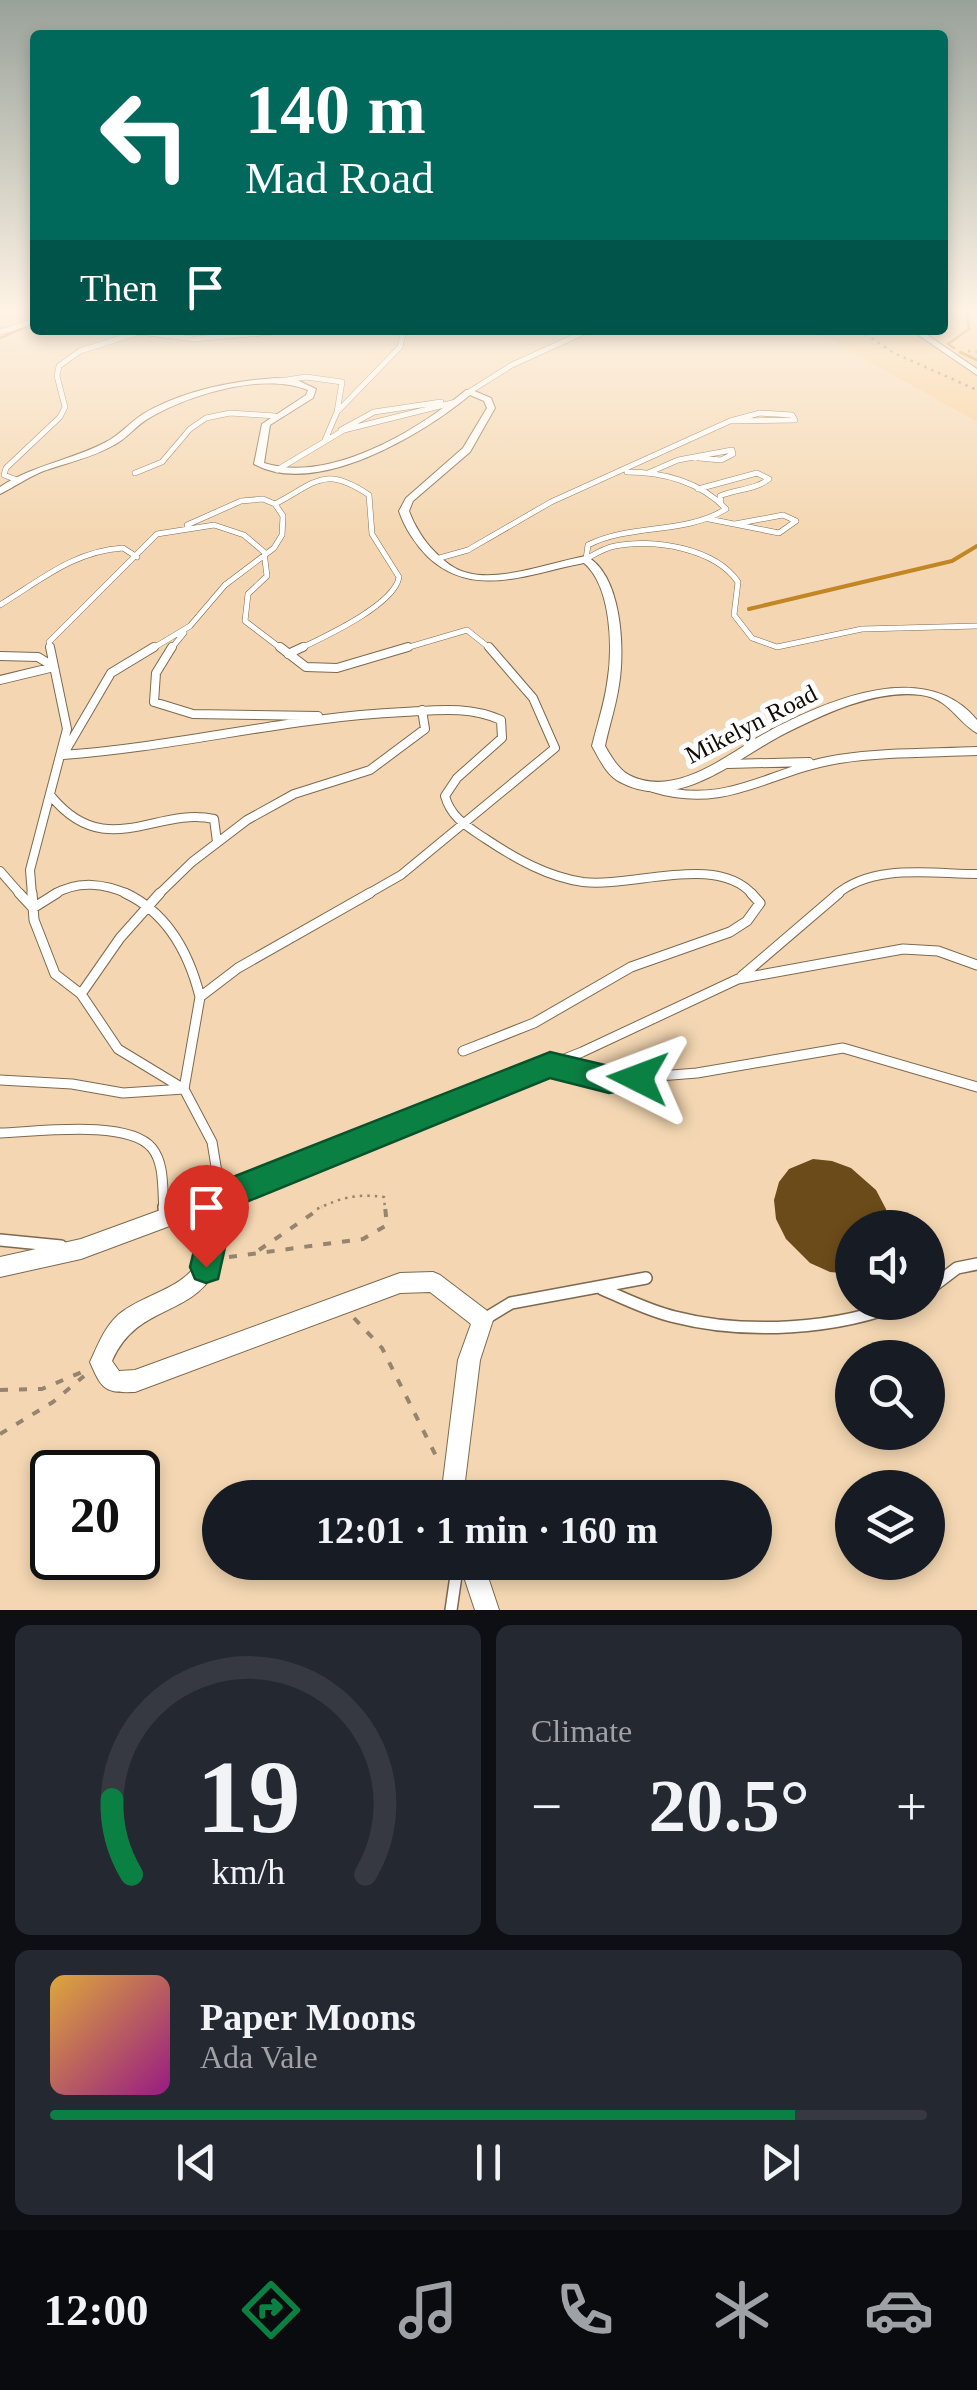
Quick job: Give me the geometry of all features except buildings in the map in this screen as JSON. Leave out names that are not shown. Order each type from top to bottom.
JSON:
[{"type":"street","points":[[0,491],[46,465],[106,446],[146,415],[234,386],[259,383]]},
{"type":"street","points":[[296,383],[312,389],[310,396],[266,424],[260,464],[277,470],[326,465],[392,446],[465,396],[488,400],[491,408],[467,450],[409,500],[404,511],[416,535],[436,559],[463,578],[496,581],[586,558],[598,566],[607,582],[616,671],[598,746],[625,780],[649,786]]},
{"type":"street","name":"Mikelyn Road","points":[[649,786],[692,780],[813,716],[846,702],[896,690],[922,689],[946,696],[977,729]]},
{"type":"street","points":[[0,1267],[81,1249],[221,1197]]},
{"type":"street","points":[[221,1197],[208,1262],[176,1295],[130,1316],[109,1338],[101,1362],[112,1382],[135,1381],[400,1283],[433,1282],[484,1320],[469,1360],[456,1480]]},
{"type":"street","points":[[477,1580],[487,1610]]},
{"type":"lane","points":[[17,480],[4,475],[6,468],[53,424],[65,407],[59,383]]},
{"type":"lane","points":[[325,440],[337,412],[342,383]]},
{"type":"lane","points":[[337,412],[366,383]]},
{"type":"lane","points":[[277,470],[340,432],[465,396],[485,383]]},
{"type":"lane","points":[[436,559],[468,550],[551,502],[730,422],[770,412],[792,416],[794,420],[730,422]]},
{"type":"lane","points":[[136,473],[162,462],[190,429],[206,418],[230,413],[275,416]]},
{"type":"lane","points":[[648,473],[678,460],[721,460],[734,454],[732,450],[719,450],[699,458]]},
{"type":"lane","points":[[586,558],[588,545],[604,534],[704,518],[726,509],[698,489],[648,473],[622,472]]},
{"type":"lane","points":[[698,489],[757,473],[769,479],[759,487],[728,492],[720,496],[721,502]]},
{"type":"lane","points":[[275,504],[322,477],[346,477],[370,495],[372,538],[400,573],[400,585],[393,594],[327,636],[288,654]]},
{"type":"lane","points":[[183,528],[209,512],[242,501],[264,499],[275,504],[282,516],[282,535],[265,556],[226,585],[158,667],[152,687],[154,702],[169,710],[193,714],[299,712],[327,718]]},
{"type":"lane","points":[[704,518],[780,533],[796,524],[792,517],[784,515],[735,524]]},
{"type":"lane","points":[[200,997],[238,968],[401,875],[556,748],[553,734],[494,647],[467,630],[337,668],[306,667],[245,621],[248,594],[267,576],[265,556],[244,534],[214,525],[157,534],[55,632],[48,650],[66,729],[30,870],[33,908],[55,974],[80,994],[118,1049],[184,1089],[212,1142],[221,1197],[550,1065],[738,978],[903,949],[938,951],[977,965]]},
{"type":"lane","points":[[586,558],[615,546],[672,548],[706,557],[735,577],[739,586],[734,615],[740,626],[752,638],[777,647],[862,629],[977,626]]},
{"type":"lane","points":[[0,605],[35,579],[86,553],[123,548],[137,557]]},
{"type":"lane","points":[[62,755],[110,674],[190,626]]},
{"type":"lane","points":[[0,656],[38,657],[54,666]]},
{"type":"lane","points":[[0,680],[54,666]]},
{"type":"lane","points":[[62,755],[121,751],[327,718],[474,709],[501,720],[502,738],[457,778],[445,796],[448,809],[462,823],[505,853],[556,877],[624,884],[714,874],[738,879],[752,888],[760,904],[754,915],[731,934],[661,952],[595,982],[541,1020],[464,1052]]},
{"type":"lane","points":[[80,994],[106,954],[200,854],[276,802],[375,768],[425,728],[422,710]]},
{"type":"lane","points":[[724,764],[743,760],[826,761],[977,751]]},
{"type":"lane","points":[[649,786],[670,795],[704,800],[728,798],[765,780],[826,761]]},
{"type":"lane","points":[[51,796],[58,807],[77,818],[128,831],[200,814],[214,819],[217,842]]},
{"type":"lane","points":[[0,870],[33,908]]},
{"type":"lane","points":[[738,978],[845,886],[885,873],[977,874]]},
{"type":"lane","points":[[33,908],[52,891],[83,883],[124,890],[150,905],[190,957],[200,997],[184,1089]]},
{"type":"lane","points":[[550,1065],[609,1080],[697,1073],[843,1048],[977,1087]]},
{"type":"lane","points":[[0,1080],[72,1084],[122,1093],[184,1089]]},
{"type":"lane","points":[[0,1133],[115,1130],[151,1146],[160,1164],[165,1218]]},
{"type":"lane","points":[[0,1240],[81,1249]]},
{"type":"lane","points":[[945,1277],[957,1268],[977,1264]]},
{"type":"lane","points":[[484,1320],[511,1303],[646,1278]]},
{"type":"lane","points":[[602,1289],[681,1319],[736,1323],[836,1320]]},
{"type":"lane","points":[[450,1610],[455,1580]]},
{"type":"path","points":[[208,1262],[259,1250],[363,1239],[387,1225],[384,1196],[366,1191],[338,1197],[259,1250]]},
{"type":"path","points":[[336,1306],[368,1327],[388,1356],[426,1445],[449,1480]]},
{"type":"path","points":[[0,1390],[24,1394],[57,1386],[101,1362]]},
{"type":"path","points":[[0,1434],[53,1402],[101,1362]]},
{"type":"shaded area","points":[[0,383],[907,383],[977,422],[977,1610],[0,1610]]},
{"type":"shaded area","points":[[907,383],[977,383],[977,422]]},
{"type":"waterway","points":[[749,609],[952,561],[977,546]]},
{"type":"route","points":[[206,1267],[216,1236],[221,1197],[550,1065],[609,1080],[638,1078]]}]
